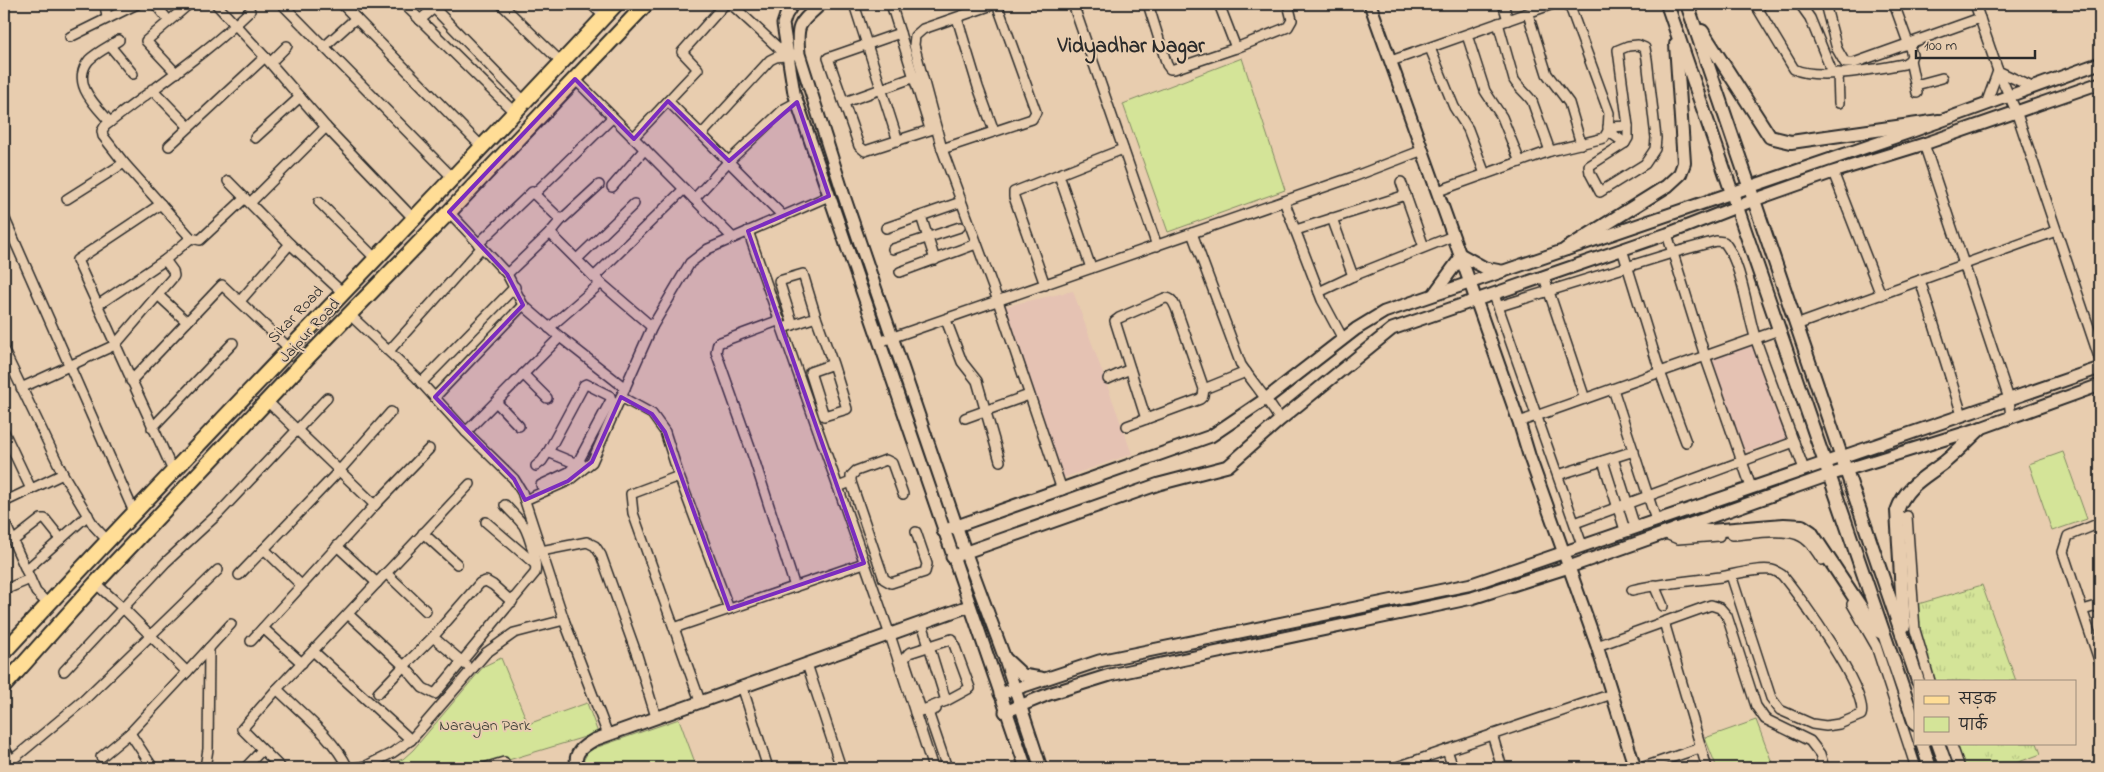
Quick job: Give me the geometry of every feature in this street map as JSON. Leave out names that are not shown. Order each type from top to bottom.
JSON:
[{"type":"main road","name":"Sikar Road","points":[[4,652],[172,471],[482,148],[616,4]]},
{"type":"main road","name":"Jaipur Road","points":[[4,686],[95,583],[646,4]]},
{"type":"main road","points":[[1667,4],[1914,721]]},
{"type":"main road","points":[[1689,9],[1770,137],[1791,142],[1939,121]]},
{"type":"main road","points":[[1689,9],[1918,680]]},
{"type":"main road","points":[[1566,249],[1644,201],[1680,174],[1684,163],[1675,26]]},
{"type":"main road","points":[[1905,642],[1897,511],[1900,502],[1913,485],[1946,461],[1981,428]]},
{"type":"main road","points":[[1670,531],[1710,531],[1784,525],[1802,526],[1811,532],[1876,630],[1884,634]]},
{"type":"main road","points":[[1922,744],[1930,768]]},
{"type":"main road","points":[[1938,744],[1947,768]]},
{"type":"street","points":[[105,4],[107,18]]},
{"type":"street","points":[[70,37],[138,4]]},
{"type":"street","points":[[155,4],[169,21]]},
{"type":"street","points":[[176,72],[146,41],[189,4]]},
{"type":"street","points":[[216,4],[268,59],[326,126],[413,218]]},
{"type":"street","points":[[282,4],[452,178]]},
{"type":"street","points":[[342,4],[482,148]]},
{"type":"street","points":[[404,4],[515,113]]},
{"type":"street","points":[[500,4],[562,62]]},
{"type":"street","points":[[592,4],[604,16]]},
{"type":"street","points":[[633,138],[698,69],[682,52],[725,4]]},
{"type":"street","points":[[732,4],[786,55]]},
{"type":"street","points":[[821,4],[803,20],[797,33],[799,54],[844,196],[1041,768]]},
{"type":"street","points":[[856,4],[898,141]]},
{"type":"street","points":[[891,4],[933,128],[998,301],[1062,490]]},
{"type":"street","points":[[933,128],[914,45],[915,36],[922,29],[996,4],[1036,112],[1032,119],[994,130],[942,149]]},
{"type":"street","points":[[1073,4],[1157,246]]},
{"type":"street","points":[[1148,4],[1167,65],[1170,69],[1236,48],[1288,27],[1292,20],[1288,4]]},
{"type":"street","points":[[1219,4],[1236,48]]},
{"type":"street","points":[[1370,4],[1438,191],[1597,646],[1635,768]]},
{"type":"street","points":[[1502,4],[1508,20]]},
{"type":"street","points":[[1391,62],[1553,4]]},
{"type":"street","points":[[1438,191],[1550,151],[1604,138],[1608,129],[1609,114],[1569,4]]},
{"type":"street","points":[[1755,4],[1794,69],[1804,72],[1848,74],[1904,64],[1910,60]]},
{"type":"street","points":[[1800,4],[1810,18],[1834,73],[1839,103]]},
{"type":"street","points":[[1825,4],[1837,49],[1844,63],[1854,63],[1980,18]]},
{"type":"street","points":[[1894,4],[1912,55],[1910,60],[1917,89],[1942,78]]},
{"type":"street","points":[[1975,4],[1998,72],[2016,111],[2100,360]]},
{"type":"street","points":[[803,20],[789,5],[783,24],[786,55],[797,102],[1026,768]]},
{"type":"street","points":[[420,20],[437,6],[525,102]]},
{"type":"street","points":[[250,11],[236,25],[110,122],[103,129],[103,136],[124,163],[191,238],[200,240],[247,201],[326,126]]},
{"type":"street","points":[[1528,14],[1547,74],[1569,103],[1581,144]]},
{"type":"street","points":[[324,47],[356,18]]},
{"type":"street","points":[[958,18],[978,87],[994,130]]},
{"type":"street","points":[[1498,23],[1514,80],[1518,87],[1532,101],[1550,151]]},
{"type":"street","points":[[900,33],[828,58],[845,102],[858,146],[866,151],[933,128]]},
{"type":"street","points":[[1467,34],[1485,90],[1502,117],[1520,162]]},
{"type":"street","points":[[110,122],[85,93],[83,85],[85,66],[90,59],[119,40]]},
{"type":"street","points":[[1638,44],[1645,48],[1647,59],[1656,149],[1645,164],[1600,192],[1590,173],[1589,166],[1625,143],[1628,138],[1628,126],[1618,50],[1638,44]]},
{"type":"street","points":[[110,46],[133,74]]},
{"type":"street","points":[[169,146],[268,59],[287,46]]},
{"type":"street","points":[[1430,48],[1454,107],[1468,129],[1485,174]]},
{"type":"street","points":[[702,134],[770,60],[786,55],[799,54]]},
{"type":"street","points":[[943,531],[1211,436],[1267,398],[1356,329],[1384,312],[1939,121],[2100,63]]},
{"type":"street","points":[[1998,72],[2032,87]]},
{"type":"street","points":[[1986,104],[1998,72]]},
{"type":"street","points":[[845,102],[915,77]]},
{"type":"street","points":[[574,79],[733,238]]},
{"type":"street","points":[[1497,300],[1544,277],[1667,234],[1754,200],[2100,83]]},
{"type":"street","points":[[152,88],[189,127]]},
{"type":"street","points":[[255,138],[300,97]]},
{"type":"street","points":[[668,101],[783,216]]},
{"type":"street","points":[[694,199],[729,160],[784,109],[797,102]]},
{"type":"street","points":[[389,351],[480,245],[532,192],[534,194],[612,118]]},
{"type":"street","points":[[1608,129],[1628,126]]},
{"type":"street","points":[[1608,129],[1625,143]]},
{"type":"street","points":[[1924,144],[2009,399],[2011,418]]},
{"type":"street","points":[[612,187],[645,149]]},
{"type":"street","points":[[1045,285],[1014,198],[1014,192],[1124,149]]},
{"type":"street","points":[[879,342],[1157,246],[1423,150]]},
{"type":"street","points":[[67,199],[124,163]]},
{"type":"street","points":[[1833,172],[1881,295]]},
{"type":"street","points":[[1060,175],[1091,268]]},
{"type":"street","points":[[228,181],[290,244],[342,292]]},
{"type":"street","points":[[1401,182],[1424,247]]},
{"type":"street","points":[[507,274],[599,184]]},
{"type":"street","points":[[549,328],[684,188]]},
{"type":"street","points":[[534,194],[561,220]]},
{"type":"street","points":[[1296,230],[1406,195]]},
{"type":"street","points":[[525,500],[568,481],[589,466],[652,326],[690,263],[708,249],[828,196]]},
{"type":"street","points":[[1284,200],[1319,292],[1343,339]]},
{"type":"street","points":[[319,202],[375,258]]},
{"type":"street","points":[[886,228],[961,202]]},
{"type":"street","points":[[161,204],[77,260],[172,471]]},
{"type":"street","points":[[577,260],[634,204]]},
{"type":"street","points":[[449,212],[507,274],[523,305],[625,388]]},
{"type":"street","points":[[921,216],[935,260]]},
{"type":"street","points":[[4,217],[134,512]]},
{"type":"street","points":[[1332,218],[1352,276]]},
{"type":"street","points":[[893,249],[960,227]]},
{"type":"street","points":[[748,231],[890,635],[920,713],[948,768]]},
{"type":"street","points":[[1796,325],[2056,231]]},
{"type":"street","points":[[550,233],[597,280],[652,326]]},
{"type":"street","points":[[1192,233],[1242,365],[1267,398],[1280,420]]},
{"type":"street","points":[[1667,234],[1705,356],[1751,487]]},
{"type":"street","points":[[1319,292],[1352,276],[1453,236]]},
{"type":"street","points":[[98,305],[165,260],[191,238]]},
{"type":"street","points":[[952,557],[1159,484],[1228,466],[1280,420],[1392,329],[1476,301],[1497,300],[1549,290],[1716,241],[1724,242],[1730,249],[1756,338],[1804,469]]},
{"type":"street","points":[[240,301],[290,244]]},
{"type":"street","points":[[900,272],[976,244]]},
{"type":"street","points":[[1622,249],[1660,372],[1686,442]]},
{"type":"street","points":[[1460,256],[1485,268],[1502,271]]},
{"type":"street","points":[[1433,295],[1460,256]]},
{"type":"street","points":[[22,388],[115,345],[174,276],[173,271],[165,260]]},
{"type":"street","points":[[793,325],[779,281],[802,274],[833,364],[847,409],[824,416],[810,372],[833,364]]},
{"type":"street","points":[[1544,277],[1585,399]]},
{"type":"street","points":[[1920,280],[1962,415]]},
{"type":"street","points":[[131,381],[222,284],[289,348]]},
{"type":"street","points":[[421,383],[515,287]]},
{"type":"street","points":[[158,296],[187,322]]},
{"type":"street","points":[[1127,426],[1146,419],[1200,399],[1203,396],[1204,389],[1176,308],[1170,298],[1165,298],[1134,311],[1116,321],[1146,419]]},
{"type":"street","points":[[1497,300],[1582,545]]},
{"type":"street","points":[[435,397],[523,305]]},
{"type":"street","points":[[349,314],[389,351],[435,397],[466,432],[514,479],[525,500],[564,620],[608,735]]},
{"type":"street","points":[[795,586],[754,459],[716,352],[718,342],[781,324],[793,325],[816,317]]},
{"type":"street","points":[[946,320],[962,362],[977,381],[1000,461]]},
{"type":"street","points":[[1519,422],[1780,330]]},
{"type":"street","points":[[2090,330],[2100,338]]},
{"type":"street","points":[[466,432],[560,337]]},
{"type":"street","points":[[152,428],[233,343]]},
{"type":"street","points":[[4,352],[63,474],[94,526],[107,540]]},
{"type":"street","points":[[1000,694],[1099,661],[1472,584],[2100,368]]},
{"type":"street","points":[[1108,379],[1130,370]]},
{"type":"street","points":[[1204,389],[1246,372]]},
{"type":"street","points":[[523,374],[547,398]]},
{"type":"street","points":[[536,466],[548,452],[582,387],[586,384],[610,396],[611,400],[577,464],[569,472],[541,485]]},
{"type":"street","points":[[1006,712],[1048,694],[1110,675],[1472,598],[1568,567],[1829,475],[2011,418],[2100,385]]},
{"type":"street","points":[[1613,389],[1656,520]]},
{"type":"street","points":[[965,418],[1029,395]]},
{"type":"street","points":[[621,397],[652,414],[665,432],[679,476],[729,609]]},
{"type":"street","points":[[64,671],[166,562],[219,513],[327,398]]},
{"type":"street","points":[[267,401],[375,505]]},
{"type":"street","points":[[496,402],[519,426]]},
{"type":"street","points":[[239,575],[339,470],[391,412]]},
{"type":"street","points":[[4,432],[31,489]]},
{"type":"street","points":[[1575,523],[1794,442]]},
{"type":"street","points":[[251,641],[429,448]]},
{"type":"street","points":[[1558,475],[1634,451]]},
{"type":"street","points":[[548,452],[577,464],[583,463],[589,466]]},
{"type":"street","points":[[1612,458],[1628,504],[1630,529]]},
{"type":"street","points":[[903,494],[892,463],[886,460],[852,473],[851,482],[884,579],[887,582],[891,583],[925,572],[927,564],[916,532]]},
{"type":"street","points":[[1603,461],[1618,508],[1630,529]]},
{"type":"street","points":[[4,502],[63,474]]},
{"type":"street","points":[[679,476],[631,494],[633,513],[700,701]]},
{"type":"street","points":[[838,486],[851,482]]},
{"type":"street","points":[[281,768],[242,729],[277,689],[470,484]]},
{"type":"street","points":[[348,614],[404,666],[423,688],[435,694],[535,573],[536,564],[525,528],[505,504]]},
{"type":"street","points":[[4,590],[28,575],[61,539],[88,516]]},
{"type":"street","points":[[1907,516],[1914,630],[1930,680]]},
{"type":"street","points":[[13,541],[41,519],[45,519],[61,539]]},
{"type":"street","points":[[4,521],[36,592],[48,604]]},
{"type":"street","points":[[486,522],[536,564]]},
{"type":"street","points":[[2100,523],[2068,536],[2063,552],[2100,663]]},
{"type":"street","points":[[1670,531],[1678,539],[1786,532],[1799,535],[1807,540],[1854,608],[1876,646],[1916,768]]},
{"type":"street","points":[[423,533],[457,564]]},
{"type":"street","points":[[541,551],[587,542],[595,546],[601,555],[637,655],[656,717]]},
{"type":"street","points":[[338,546],[377,583]]},
{"type":"street","points":[[264,549],[301,586]]},
{"type":"street","points":[[674,628],[864,563]]},
{"type":"street","points":[[4,750],[13,765],[84,700],[218,570]]},
{"type":"street","points":[[1632,590],[1654,585],[1767,570],[1774,570],[1782,575],[1838,653],[1854,683],[1863,711],[1861,715],[1839,724],[1826,726],[1812,724],[1780,710],[1771,698],[1768,690],[1732,575]]},
{"type":"street","points":[[386,573],[426,611]]},
{"type":"street","points":[[378,693],[433,637],[480,583],[486,581],[493,584],[512,602]]},
{"type":"street","points":[[95,583],[187,672]]},
{"type":"street","points":[[1654,585],[1663,606]]},
{"type":"street","points":[[1597,646],[1711,605],[1720,608],[1727,616],[1756,706],[1765,719],[1815,745],[1824,768]]},
{"type":"street","points":[[2083,610],[2100,605]]},
{"type":"street","points":[[578,768],[575,762],[581,747],[594,740],[969,606]]},
{"type":"street","points":[[355,768],[366,766],[392,754],[411,740],[470,669],[486,653],[514,633],[564,620]]},
{"type":"street","points":[[1664,622],[1707,768]]},
{"type":"street","points":[[101,757],[130,733],[231,624]]},
{"type":"street","points":[[922,624],[946,701]]},
{"type":"street","points":[[263,628],[302,663]]},
{"type":"street","points":[[433,637],[470,669]]},
{"type":"street","points":[[920,713],[968,690],[970,686],[952,639],[909,653],[904,659],[920,713],[932,766],[944,757]]},
{"type":"street","points":[[205,768],[208,749],[209,648]]},
{"type":"street","points":[[313,651],[411,740]]},
{"type":"street","points":[[1004,656],[1023,675],[1044,678]]},
{"type":"street","points":[[808,664],[841,768]]},
{"type":"street","points":[[742,686],[768,768]]},
{"type":"street","points":[[277,689],[325,736],[342,757],[348,768]]},
{"type":"street","points":[[1752,694],[1768,690]]},
{"type":"street","points":[[1025,722],[1033,709],[1048,694]]},
{"type":"street","points":[[1394,768],[1612,694]]},
{"type":"street","points":[[920,713],[968,697]]},
{"type":"street","points":[[130,733],[153,768]]},
{"type":"street","points":[[1492,734],[1502,768]]},
{"type":"street","points":[[1951,744],[1960,768]]},
{"type":"street","points":[[1641,768],[1700,748]]},
{"type":"street","points":[[245,768],[262,750]]},
{"type":"street","points":[[1447,750],[1453,768]]},
{"type":"street","points":[[484,768],[504,762],[506,768]]},
{"type":"highlighted area","points":[[575,79],[634,139],[668,101],[729,161],[797,102],[829,196],[748,231],[864,563],[729,609],[665,432],[652,414],[621,397],[592,462],[568,481],[525,500],[514,479],[435,397],[523,305],[507,274],[449,212]]},
{"type":"shaded area","points":[[1073,291],[1132,454],[1063,478],[1006,306]]},
{"type":"shaded area","points":[[1753,343],[1789,438],[1743,453],[1711,359]]},
{"type":"green space","points":[[1242,58],[1285,190],[1168,232],[1123,104]]},
{"type":"green space","points":[[2063,452],[2087,519],[2052,531],[2029,464]]},
{"type":"green space","points":[[1982,585],[2016,680],[1933,680],[1918,636],[1915,605]]},
{"type":"green space","name":"Narayan Park","points":[[501,658],[528,724],[587,703],[598,733],[482,768],[374,768],[403,759],[413,750],[484,666]]},
{"type":"green space","points":[[679,719],[697,768],[585,768],[583,761],[589,750]]},
{"type":"green space","points":[[1756,720],[1774,768],[1717,768],[1705,738]]},
{"type":"green space","points":[[1955,744],[2037,744],[2041,754],[2002,768],[1964,768]]},
{"type":"district","name":"Vidyadhar Nagar","points":[[1131,47]]}]
